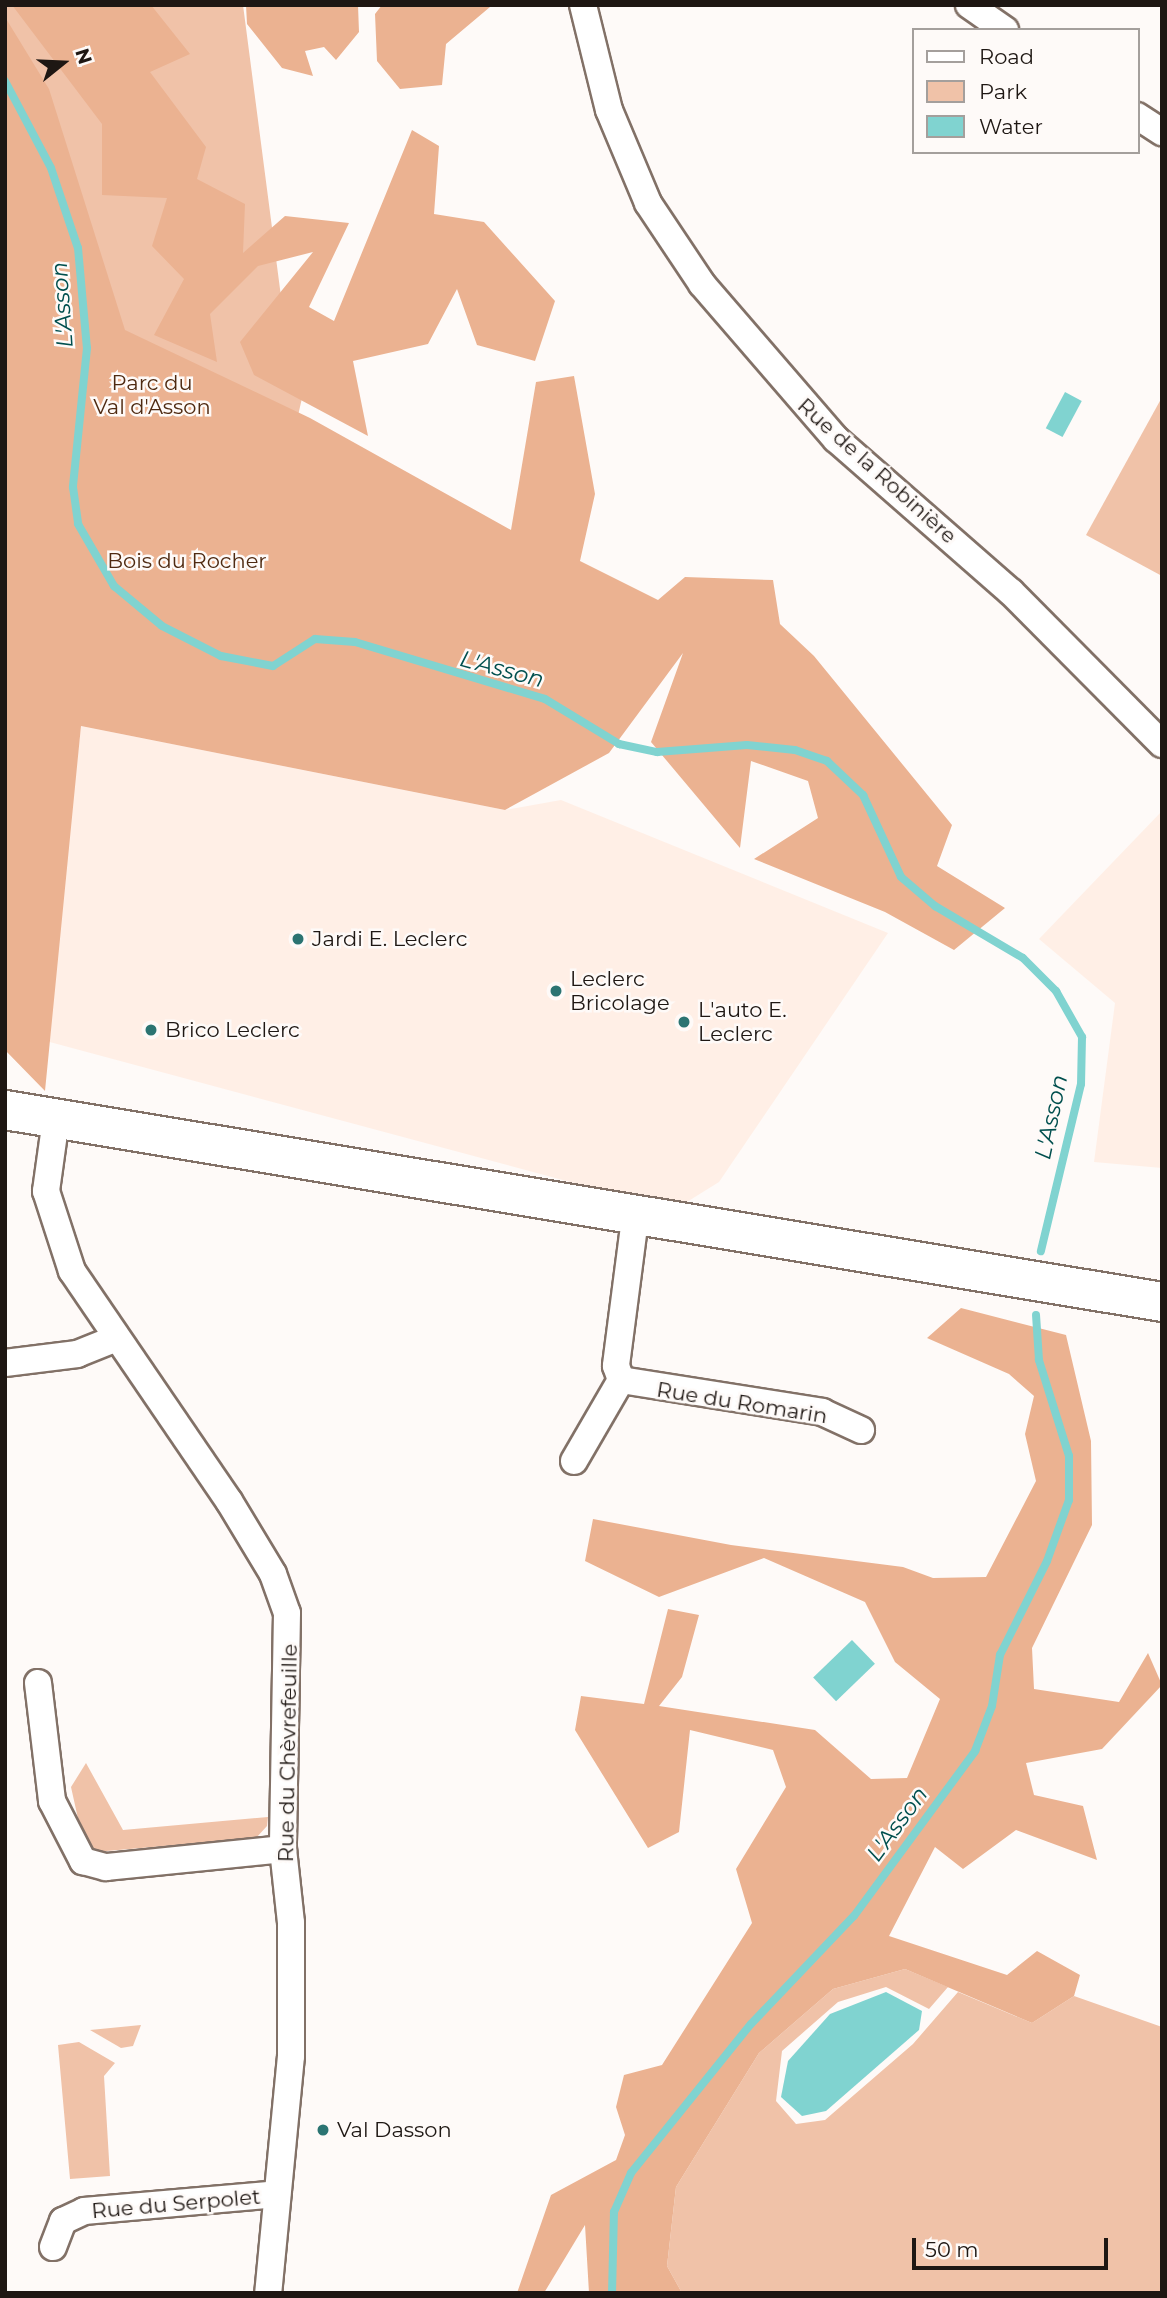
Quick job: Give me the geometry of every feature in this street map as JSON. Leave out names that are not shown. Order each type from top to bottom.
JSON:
[{"type":"main road","points":[[5,1110],[636,1211],[849,1253],[1162,1302]]},
{"type":"street","name":"Rue de la Robinière","points":[[583,5],[609,110],[648,203],[702,284],[836,439],[1011,592],[1162,744]]},
{"type":"street","points":[[969,5],[1002,28]]},
{"type":"street","points":[[1139,117],[1162,132]]},
{"type":"street","name":"Rue du Chèvrefeuille","points":[[56,1119],[46,1191],[56,1234],[119,1341],[256,1544],[287,1614],[283,1849],[293,1984],[268,2293]]},
{"type":"street","points":[[574,1461],[621,1380],[616,1366],[636,1211]]},
{"type":"street","points":[[5,1363],[77,1354],[119,1341]]},
{"type":"street","name":"Rue du Romarin","points":[[621,1380],[822,1412],[861,1430]]},
{"type":"street","points":[[38,1684],[52,1801],[83,1861],[141,1865],[283,1849]]},
{"type":"street","name":"Rue du Serpolet","points":[[53,2247],[63,2221],[84,2211],[277,2194]]},
{"type":"shaded area","points":[[81,726],[505,810],[561,800],[888,933],[719,1182],[674,1210],[46,1041]]},
{"type":"shaded area","points":[[1162,811],[1162,1168],[1094,1162],[1115,1003],[1039,939]]},
{"type":"green space","name":"Parc du Val d'Asson","points":[[5,5],[243,5],[286,335],[315,341],[287,464],[5,569]]},
{"type":"green space","points":[[12,5],[151,5],[190,54],[150,72],[206,147],[197,179],[245,204],[243,253],[285,216],[349,223],[309,307],[334,321],[412,130],[439,146],[434,214],[484,222],[555,301],[535,361],[477,345],[457,289],[428,344],[353,361],[368,436],[254,375],[240,342],[313,252],[258,266],[210,314],[217,362],[154,335],[184,279],[152,246],[167,198],[102,195],[102,124]]},
{"type":"green space","points":[[246,5],[358,5],[359,32],[336,60],[324,47],[305,51],[313,76],[282,68],[247,24]]},
{"type":"green space","points":[[382,5],[490,7],[446,44],[442,85],[400,89],[377,61],[375,14]]},
{"type":"green space","name":"Bois du Rocher","points":[[5,17],[49,89],[125,330],[310,418],[511,530],[536,382],[574,376],[595,494],[580,561],[658,600],[685,577],[773,580],[780,624],[814,656],[952,825],[937,866],[1005,908],[954,950],[885,912],[754,859],[818,818],[808,781],[751,761],[740,848],[651,742],[683,653],[609,753],[505,810],[81,726],[45,1091],[5,1050]]},
{"type":"green space","points":[[1162,399],[1162,576],[1086,535]]},
{"type":"green space","points":[[961,1308],[1066,1335],[1091,1441],[1092,1525],[1032,1648],[1034,1689],[1119,1702],[1148,1653],[1162,1685],[1102,1749],[1026,1763],[1034,1795],[1083,1806],[1097,1860],[1016,1830],[963,1869],[935,1847],[889,1936],[1007,1975],[1037,1951],[1080,1975],[1074,1996],[1032,2023],[905,1969],[833,1989],[759,2053],[676,2187],[667,2266],[682,2293],[589,2293],[585,2225],[544,2293],[517,2293],[551,2195],[616,2160],[625,2135],[616,2107],[624,2075],[662,2065],[752,1923],[736,1869],[786,1787],[773,1750],[690,1730],[679,1832],[648,1848],[575,1730],[581,1696],[644,1704],[668,1609],[699,1615],[682,1677],[659,1706],[815,1730],[871,1779],[907,1778],[940,1699],[895,1662],[865,1602],[764,1558],[659,1597],[585,1561],[593,1519],[731,1545],[903,1567],[933,1578],[986,1577],[1036,1481],[1025,1434],[1034,1396],[1009,1374],[927,1338]]},
{"type":"green space","points":[[86,1763],[123,1830],[268,1817],[267,1826],[256,1838],[95,1852],[81,1832],[71,1787]]},
{"type":"green space","points":[[905,1969],[948,1987],[929,2009],[886,1987],[838,2002],[782,2051],[776,2101],[796,2124],[825,2120],[913,2044],[958,1992],[1032,2023],[1074,1996],[1162,2027],[1162,2293],[682,2293],[667,2266],[676,2187],[759,2053],[833,1989]]},
{"type":"green space","points":[[141,2025],[133,2046],[121,2048],[90,2030]]},
{"type":"green space","points":[[79,2042],[115,2063],[104,2076],[110,2176],[70,2179],[58,2045]]},
{"type":"water","points":[[1065,392],[1082,401],[1063,437],[1046,428]]},
{"type":"water","points":[[852,1640],[875,1664],[836,1701],[813,1678]]},
{"type":"water","points":[[886,1992],[922,2011],[919,2030],[826,2111],[802,2116],[781,2097],[788,2061],[830,2014]]},
{"type":"waterway","name":"L'Asson","points":[[5,81],[51,168],[78,248],[87,348],[73,487],[78,524],[114,586],[162,626],[221,656],[273,666],[315,639],[355,642],[545,699],[619,744],[657,752],[747,745],[795,750],[827,761],[863,795],[901,877],[935,906],[1023,958],[1056,991],[1082,1037],[1081,1084],[1041,1251]]},
{"type":"waterway","name":"L'Asson","points":[[612,2293],[614,2212],[631,2173],[751,2024],[854,1916],[975,1751],[992,1706],[1000,1655],[1047,1561],[1069,1500],[1069,1456],[1039,1360],[1036,1315]]},
{"type":"place","name":"Jardi E. Leclerc","points":[[298,939]]},
{"type":"place","name":"Leclerc Bricolage","points":[[556,991]]},
{"type":"place","name":"L'auto E. Leclerc","points":[[684,1022]]},
{"type":"place","name":"Brico Leclerc","points":[[151,1030]]},
{"type":"place","name":"Val Dasson","points":[[323,2130]]}]
